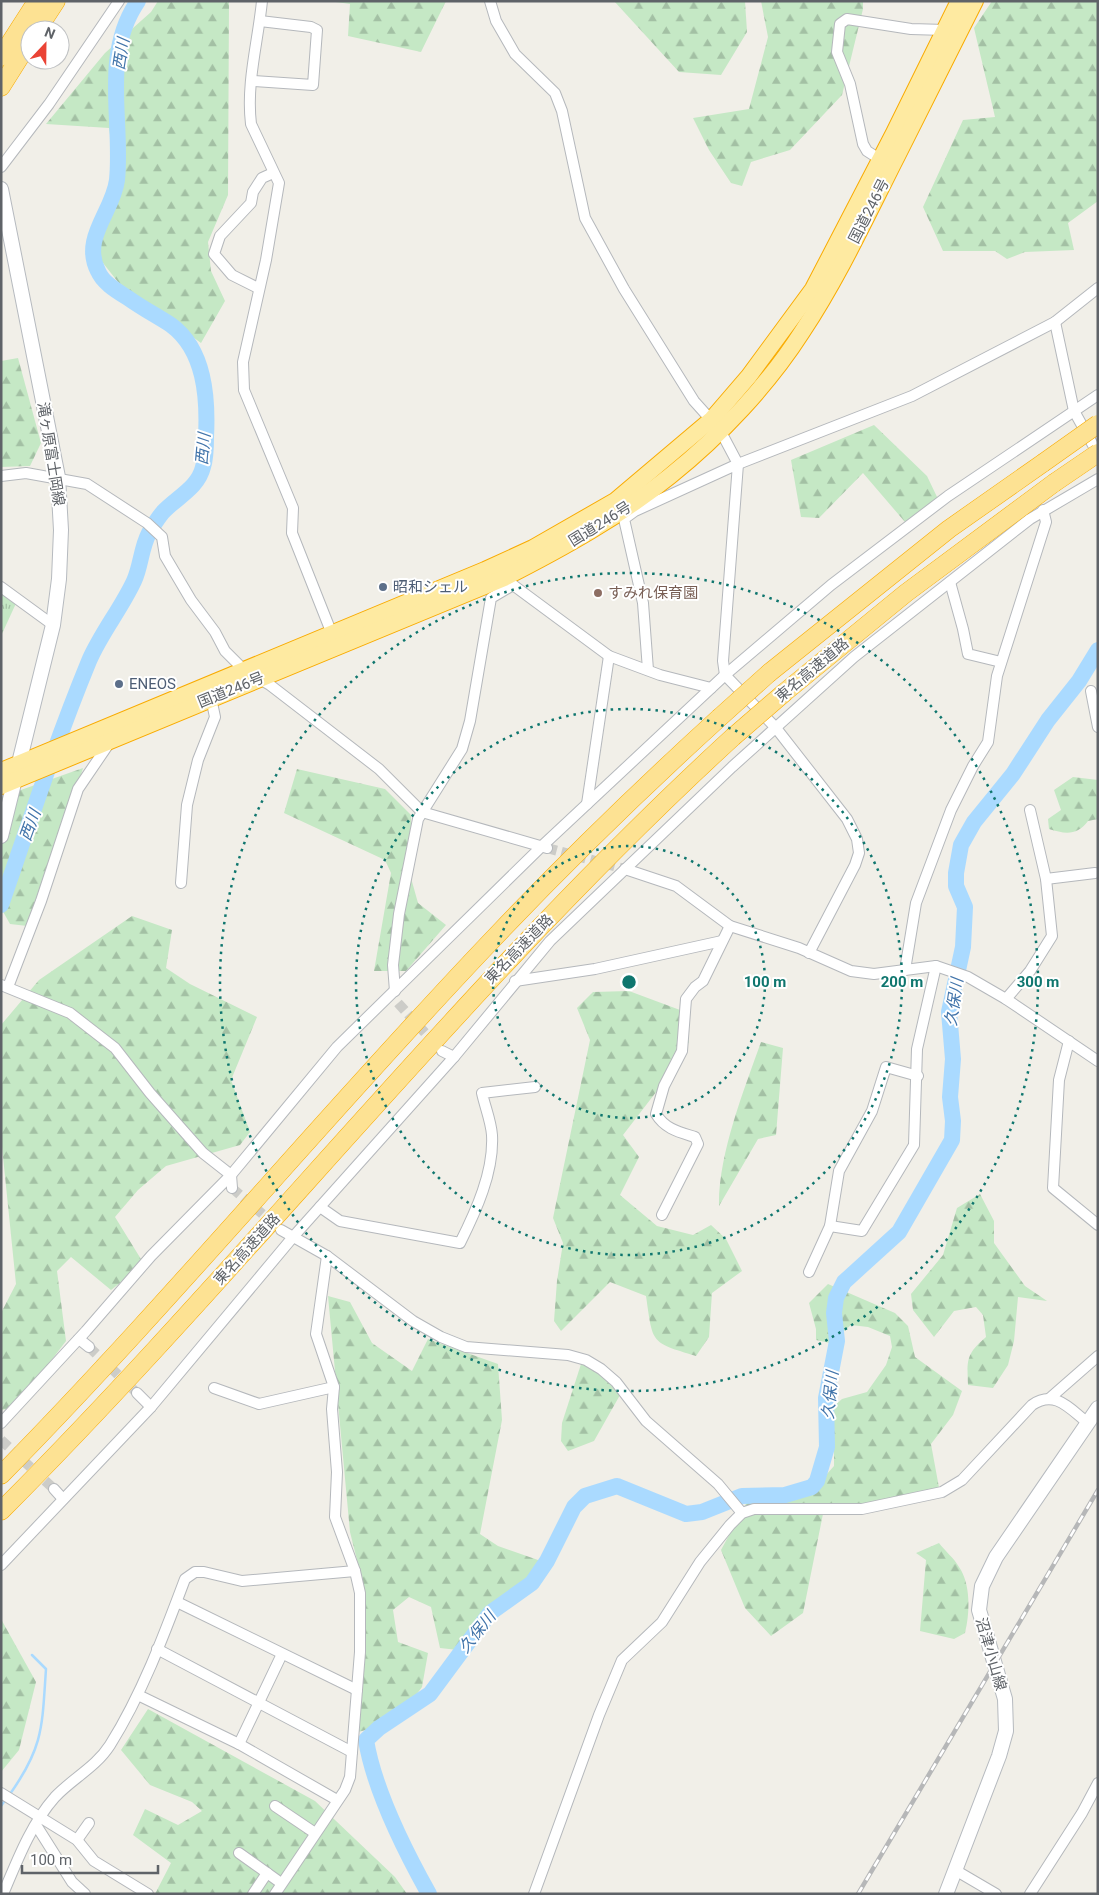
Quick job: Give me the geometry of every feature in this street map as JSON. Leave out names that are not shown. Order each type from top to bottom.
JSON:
[{"type":"highway","points":[[1,57],[37,1]]},
{"type":"highway","points":[[44,20],[56,1]]},
{"type":"highway","name":"国道246号","points":[[90,741],[112,739],[260,678],[509,582],[624,511],[671,475],[716,425],[813,289],[881,160],[959,1]]},
{"type":"highway","name":"国道246号","points":[[15,772],[90,741],[244,670],[534,548],[615,501],[716,425],[760,387],[801,334],[829,289],[975,1]]},
{"type":"highway","points":[[1,87],[20,57]]},
{"type":"highway","name":"東名高速道路","points":[[1,1476],[101,1370],[494,938],[644,787],[769,674],[941,535],[1098,424]]},
{"type":"highway","name":"東名高速道路","points":[[1,1511],[180,1324],[510,956],[628,835],[732,737],[906,593],[1054,483],[1098,454]]},
{"type":"main road","name":"滝ヶ原富士岡線","points":[[1,190],[58,477],[62,530],[59,579],[53,625],[15,772],[1,836]]},
{"type":"main road","name":"沼津小山線","points":[[946,1894],[999,1756],[1006,1732],[1004,1699],[981,1626],[979,1610],[982,1586],[996,1558],[1098,1408]]},
{"type":"street","points":[[1,167],[49,104],[119,1]]},
{"type":"street","points":[[262,1],[253,59],[251,124],[279,183],[266,260],[258,288],[243,362],[244,390],[294,508],[292,533],[332,634]]},
{"type":"street","points":[[490,1],[496,21],[515,54],[555,93],[562,111],[585,218],[624,289],[689,393],[716,425],[738,464],[723,661],[725,675],[776,728],[847,819],[857,840],[859,853],[855,865],[809,953]]},
{"type":"street","points":[[881,160],[867,151],[863,144],[850,84],[836,52],[840,24],[847,19],[911,29],[945,30]]},
{"type":"street","points":[[253,81],[313,86],[317,30],[312,27],[260,22]]},
{"type":"street","points":[[258,288],[232,275],[214,254],[220,236],[251,202],[253,192],[262,178],[273,173]]},
{"type":"street","points":[[648,670],[643,603],[624,519],[635,511],[738,464],[912,396],[1055,322],[1098,288]]},
{"type":"street","points":[[1055,322],[1074,411],[1098,454]]},
{"type":"street","points":[[1,1423],[80,1339],[151,1256],[231,1175],[337,1047],[544,848],[587,804],[725,675],[831,585],[948,496],[1098,395]]},
{"type":"street","points":[[1,476],[8,473],[26,473],[58,477],[87,484],[147,522],[162,537],[165,556],[191,600],[215,632],[225,650],[244,670],[260,678],[380,769],[422,812],[544,848]]},
{"type":"street","points":[[1,1565],[151,1406],[293,1238],[454,1057],[550,941],[854,657],[1043,510],[1098,479]]},
{"type":"street","points":[[905,970],[916,903],[951,810],[973,766],[988,742],[997,676],[1046,522],[1043,510]]},
{"type":"street","points":[[398,1003],[392,993],[393,964],[399,914],[418,818],[451,771],[462,749],[470,721],[491,598],[509,582],[609,656],[648,670],[711,688]]},
{"type":"street","points":[[950,582],[968,654],[1001,662]]},
{"type":"street","points":[[1,587],[53,625]]},
{"type":"street","points":[[587,804],[609,656]]},
{"type":"street","points":[[1091,691],[1098,727]]},
{"type":"street","points":[[181,883],[187,805],[198,760],[214,717],[211,698]]},
{"type":"street","points":[[112,739],[78,789],[41,901],[3,985],[70,1013],[115,1048],[150,1093],[204,1154],[231,1175],[232,1188]]},
{"type":"street","points":[[1006,999],[1030,971],[1052,936],[1046,879],[1030,810]]},
{"type":"street","points":[[625,869],[676,886],[730,926],[809,953],[861,974],[936,966],[949,970],[1006,999],[1098,1061]]},
{"type":"street","points":[[1046,879],[1095,873]]},
{"type":"street","points":[[662,1215],[698,1144],[695,1136],[672,1130],[660,1122],[656,1114],[664,1086],[682,1051],[686,999],[694,987],[703,981],[730,926]]},
{"type":"street","points":[[515,982],[595,969],[722,941]]},
{"type":"street","points":[[830,1226],[862,1231],[914,1145],[918,1076],[917,1049],[936,966]]},
{"type":"street","points":[[1069,1041],[1059,1080],[1053,1188],[1098,1225]]},
{"type":"street","points":[[442,1051],[454,1057]]},
{"type":"street","points":[[809,1272],[830,1226],[840,1171],[872,1110],[886,1067],[918,1076]]},
{"type":"street","points":[[320,1207],[340,1221],[460,1242],[473,1216],[488,1170],[492,1135],[482,1093],[535,1087]]},
{"type":"street","points":[[281,1230],[327,1256],[413,1321],[440,1337],[466,1347],[568,1355],[594,1364],[616,1382],[646,1421],[718,1484],[742,1512]]},
{"type":"street","points":[[275,1894],[345,1790],[350,1777],[357,1690],[360,1593],[355,1571],[335,1516],[337,1472],[332,1409],[334,1387],[316,1334],[327,1256]]},
{"type":"street","points":[[80,1339],[89,1347]]},
{"type":"street","points":[[1050,1398],[1098,1356]]},
{"type":"street","points":[[214,1388],[258,1404],[334,1387]]},
{"type":"street","points":[[137,1393],[151,1406]]},
{"type":"street","points":[[534,1894],[599,1715],[622,1660],[662,1622],[700,1562],[742,1512],[754,1509],[862,1509],[942,1492],[962,1480],[1032,1405],[1042,1399],[1050,1398],[1062,1403],[1088,1423]]},
{"type":"street","points":[[54,1489],[63,1499]]},
{"type":"street","points":[[3,1894],[24,1847],[54,1798],[98,1762],[138,1694],[185,1579],[195,1572],[204,1572],[242,1581],[355,1571]]},
{"type":"street","points":[[177,1602],[357,1690]]},
{"type":"street","points":[[157,1649],[352,1752]]},
{"type":"street","points":[[240,1744],[282,1654]]},
{"type":"street","points":[[138,1694],[240,1744],[337,1800]]},
{"type":"street","points":[[1030,1894],[1082,1813],[1098,1783]]},
{"type":"street","points":[[1,1793],[39,1821],[77,1840],[94,1861],[148,1894]]},
{"type":"street","points":[[275,1806],[315,1833]]},
{"type":"street","points":[[39,1821],[72,1882],[85,1894]]},
{"type":"street","points":[[77,1840],[89,1823]]},
{"type":"street","points":[[239,1853],[281,1884]]},
{"type":"street","points":[[955,1870],[996,1894]]},
{"type":"street","points":[[253,1894],[267,1873]]},
{"type":"green space","points":[[158,1],[229,1],[228,195],[208,242],[211,271],[225,301],[201,343],[118,282],[92,249],[117,183],[109,128],[46,124],[105,53],[151,12]]},
{"type":"green space","points":[[329,1],[446,1],[421,52],[348,36],[350,4]]},
{"type":"green space","points":[[614,1],[745,1],[747,32],[721,75],[679,72]]},
{"type":"green space","points":[[761,1],[863,1],[863,9],[842,95],[790,150],[751,162],[742,186],[731,183],[709,150],[693,118],[749,109],[768,37]]},
{"type":"green space","points":[[992,1],[1098,1],[1098,201],[1068,223],[1074,250],[1025,252],[1007,259],[995,251],[943,251],[923,207],[963,120],[995,117],[974,28]]},
{"type":"green space","points":[[18,358],[41,443],[30,466],[1,467],[1,361]]},
{"type":"green space","points":[[874,425],[927,476],[938,499],[905,522],[863,473],[819,518],[801,517],[791,460]]},
{"type":"green space","points":[[1,588],[18,599],[1,636]]},
{"type":"green space","points":[[83,768],[36,927],[10,924],[1,908],[1,797]]},
{"type":"green space","points":[[297,769],[385,789],[411,815],[411,878],[418,903],[446,925],[406,971],[374,971],[391,873],[385,860],[284,813]]},
{"type":"green space","points":[[1073,777],[1098,780],[1098,819],[1088,821],[1084,826],[1075,831],[1065,833],[1049,829],[1048,819],[1061,810],[1054,790]]},
{"type":"green space","points":[[132,916],[172,930],[166,968],[190,984],[257,1017],[231,1080],[250,1132],[240,1145],[166,1166],[138,1190],[115,1217],[144,1264],[111,1290],[71,1257],[57,1271],[66,1341],[15,1408],[1,1410],[1,1313],[16,1284],[1,1137],[1,1025],[39,980]]},
{"type":"green space","points":[[629,991],[680,1010],[689,1042],[670,1074],[623,1135],[639,1157],[620,1195],[657,1226],[693,1235],[711,1225],[726,1239],[742,1271],[712,1293],[709,1337],[696,1356],[662,1344],[656,1339],[650,1324],[646,1296],[610,1282],[561,1331],[554,1321],[557,1281],[563,1243],[553,1218],[590,1040],[577,1008],[593,992]]},
{"type":"green space","points":[[761,1042],[783,1048],[776,1135],[758,1139],[719,1206],[720,1186],[727,1144]]},
{"type":"green space","points":[[980,1194],[994,1221],[994,1243],[1025,1286],[1047,1301],[1018,1297],[1014,1341],[1008,1365],[993,1388],[968,1385],[969,1358],[975,1348],[986,1337],[983,1315],[976,1307],[954,1311],[934,1337],[913,1310],[911,1294],[943,1255],[957,1208]]},
{"type":"green space","points":[[828,1284],[895,1313],[908,1326],[915,1357],[962,1391],[953,1415],[931,1444],[940,1493],[824,1509],[803,1613],[771,1636],[745,1608],[721,1550],[747,1502],[818,1484],[834,1466],[834,1406],[842,1399],[867,1392],[886,1365],[892,1347],[890,1336],[868,1327],[851,1325],[830,1343],[816,1340],[816,1329],[809,1303]]},
{"type":"green space","points":[[328,1296],[350,1302],[372,1343],[412,1371],[428,1339],[498,1364],[502,1420],[480,1534],[498,1546],[538,1560],[538,1574],[458,1650],[440,1648],[431,1607],[409,1597],[393,1610],[398,1642],[428,1653],[422,1687],[396,1722],[358,1732],[365,1633],[360,1572],[350,1532]]},
{"type":"green space","points":[[582,1361],[601,1369],[620,1395],[594,1441],[568,1451],[561,1441],[562,1423]]},
{"type":"green space","points":[[939,1543],[955,1561],[966,1582],[968,1617],[965,1633],[954,1639],[920,1631],[926,1560],[916,1553]]},
{"type":"green space","points":[[1,1619],[36,1682],[19,1750],[1,1772]]},
{"type":"green space","points":[[148,1709],[315,1801],[395,1877],[407,1894],[155,1894],[171,1863],[133,1835],[145,1809],[178,1825],[202,1811],[192,1802],[150,1785],[121,1750]]},
{"type":"waterway","name":"西川","points":[[1,905],[54,752],[89,661],[134,581],[149,533],[163,512],[197,481],[205,460],[205,391],[198,361],[191,348],[182,335],[171,325],[133,302],[107,283],[100,275],[94,259],[93,247],[95,236],[110,203],[117,180],[116,88],[120,43],[127,22],[138,1]]},
{"type":"waterway","name":"久保川","points":[[429,1894],[410,1859],[383,1799],[366,1740],[379,1728],[430,1694],[490,1613],[532,1583],[547,1561],[574,1507],[585,1496],[617,1486],[686,1514],[702,1512],[742,1496],[785,1495],[812,1487],[817,1481],[827,1447],[826,1398],[837,1341],[834,1313],[836,1298],[844,1282],[899,1232],[952,1140],[953,1121],[950,1097],[953,1059],[949,1012],[963,947],[965,907],[956,886],[956,873],[961,845],[974,822],[1013,774],[1048,720],[1079,681],[1098,650]]},
{"type":"waterway","points":[[10,1794],[29,1762],[42,1721],[46,1669],[32,1655]]},
{"type":"waterway","points":[[1,1806],[6,1799]]},
{"type":"tunnel","points":[[547,848],[625,869]]},
{"type":"tunnel","points":[[398,1003],[436,1045]]},
{"type":"tunnel","points":[[232,1188],[273,1223]]},
{"type":"tunnel","points":[[89,1347],[137,1393]]},
{"type":"tunnel","points":[[1,1440],[54,1489]]},
{"type":"railway","points":[[858,1894],[1098,1490]]},
{"type":"place","name":"昭和シェル","points":[[383,587]]},
{"type":"place","name":"すみれ保育園","points":[[598,593]]},
{"type":"place","name":"ENEOS","points":[[119,684]]}]
